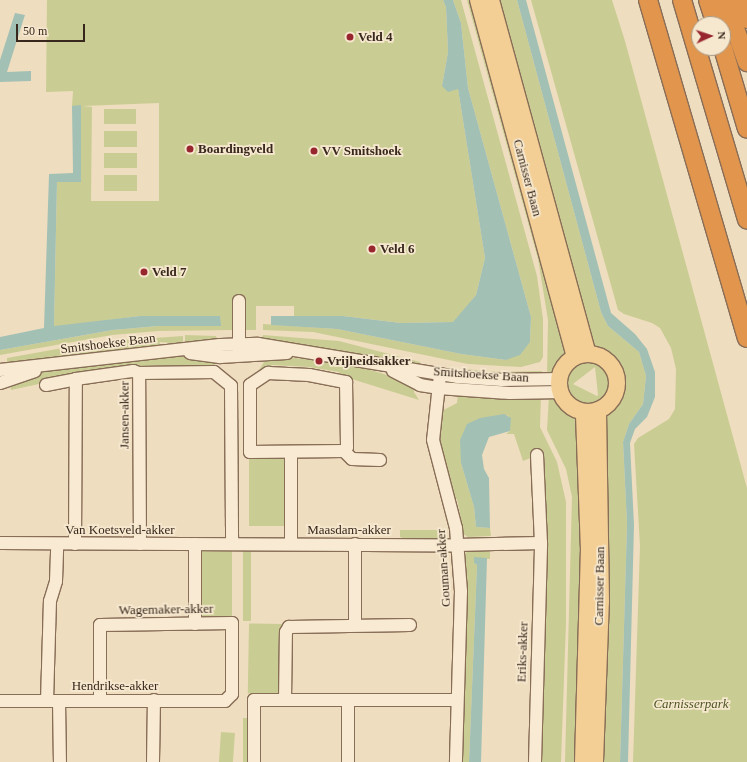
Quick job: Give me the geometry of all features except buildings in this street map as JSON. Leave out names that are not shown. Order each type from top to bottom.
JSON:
[{"type":"highway","points":[[648,0],[747,338]]},
{"type":"highway","points":[[682,0],[747,220]]},
{"type":"highway","points":[[708,0],[713,16]]},
{"type":"highway","points":[[726,0],[747,62]]},
{"type":"highway","points":[[741,0],[747,19]]},
{"type":"highway","points":[[725,56],[747,129]]},
{"type":"main road","name":"Carnisser Baan","points":[[478,0],[581,355]]},
{"type":"main road","name":"Carnisser Baan","points":[[491,0],[581,355]]},
{"type":"main road","points":[[581,355],[608,362],[616,374],[614,396],[591,411],[570,405],[560,385],[565,366],[581,355]]},
{"type":"main road","name":"Carnisser Baan","points":[[583,762],[591,411]]},
{"type":"main road","name":"Carnisser Baan","points":[[591,411],[601,602],[595,762]]},
{"type":"street","points":[[239,301],[240,357]]},
{"type":"street","name":"Smitshoekse Baan","points":[[0,370],[45,367],[122,355],[239,344],[258,344],[440,375],[560,385]]},
{"type":"street","name":"Smitshoekse Baan","points":[[174,350],[220,357],[240,357],[298,352]]},
{"type":"street","name":"Smitshoekse Baan","points":[[381,366],[420,384],[438,388],[510,393],[560,385]]},
{"type":"street","name":"Smitshoekse Baan","points":[[0,383],[45,367]]},
{"type":"street","points":[[46,385],[133,371],[139,373]]},
{"type":"street","name":"Jansen-akker","points":[[140,544],[139,373],[214,372],[231,386],[236,544]]},
{"type":"street","points":[[344,451],[347,447],[346,382],[309,375],[268,373],[250,385],[250,452],[291,453],[344,451],[352,459],[380,460]]},
{"type":"street","name":"Gouman-akker","points":[[440,375],[433,440],[456,528],[461,591],[456,700],[456,762]]},
{"type":"street","points":[[75,544],[76,379]]},
{"type":"street","points":[[291,453],[291,544]]},
{"type":"street","name":"Eriks-akker","points":[[535,762],[541,543],[537,455]]},
{"type":"street","name":"Van Koetsveld-akker","points":[[0,543],[236,544]]},
{"type":"street","points":[[457,545],[541,543]]},
{"type":"street","points":[[57,544],[56,581],[50,601],[53,701],[60,762]]},
{"type":"street","points":[[195,544],[195,624]]},
{"type":"street","name":"Maasdam-akker","points":[[236,544],[457,545]]},
{"type":"street","points":[[355,544],[355,625]]},
{"type":"street","name":"Wagemaker-akker","points":[[100,700],[100,625],[232,623],[232,694],[229,699]]},
{"type":"street","points":[[285,700],[286,632],[289,627],[410,625]]},
{"type":"street","name":"Hendrikse-akker","points":[[0,701],[229,699]]},
{"type":"street","points":[[154,700],[154,762]]},
{"type":"street","points":[[254,762],[254,700],[456,700]]},
{"type":"street","points":[[348,700],[348,762]]},
{"type":"green space","name":"VV Smitshoek","points":[[47,0],[443,0],[446,7],[448,52],[442,86],[458,89],[485,258],[476,295],[454,322],[401,323],[343,316],[294,316],[294,306],[256,306],[256,330],[243,330],[245,306],[234,306],[234,330],[158,331],[112,335],[0,355],[0,350],[113,330],[158,326],[220,326],[220,316],[140,316],[54,327],[57,182],[81,181],[81,106],[72,106],[73,91],[46,92]],"holes":[[[159,103],[159,201],[91,201],[92,107],[83,106]]]},
{"type":"green space","points":[[453,0],[461,0],[537,276],[543,319],[543,357],[540,362],[521,367],[468,364],[313,332],[263,330],[263,324],[337,329],[461,354],[506,360],[530,342],[531,317],[468,88],[461,23]]},
{"type":"green space","points":[[467,0],[475,0],[568,352],[550,374],[547,375],[548,320],[538,259]]},
{"type":"green space","points":[[494,0],[517,0],[601,312],[608,326],[639,352],[646,376],[643,404],[629,424],[623,442],[627,524],[620,762],[597,762],[603,417],[620,398],[625,382],[615,358],[593,345]]},
{"type":"green space","name":"Carnisserpark","points":[[531,0],[612,0],[625,41],[747,488],[747,762],[633,762],[640,546],[634,444],[638,438],[669,419],[675,409],[676,369],[671,348],[660,328],[652,323],[624,314],[618,310]]},
{"type":"green space","points":[[104,109],[136,109],[136,124],[104,124]]},
{"type":"green space","points":[[104,131],[137,131],[137,147],[104,147]]},
{"type":"green space","points":[[104,153],[137,153],[137,168],[104,168]]},
{"type":"green space","points":[[104,175],[137,175],[137,191],[104,191]]},
{"type":"green space","points":[[185,335],[216,336],[218,342],[185,347]]},
{"type":"green space","points":[[263,335],[339,341],[420,362],[419,368],[261,341]]},
{"type":"green space","points":[[183,336],[183,344],[160,342],[159,347],[118,350],[7,366],[7,358],[96,342]]},
{"type":"green space","points":[[167,356],[196,356],[215,360],[215,369],[206,369],[203,365],[148,367],[145,370],[67,378],[11,390],[10,384],[37,373],[75,365]]},
{"type":"green space","points":[[286,357],[350,364],[384,374],[416,386],[414,392],[419,400],[342,376],[339,372],[309,367],[272,365],[269,369],[259,370],[264,362]]},
{"type":"green space","points":[[590,360],[597,362],[608,371],[611,386],[608,393],[598,402],[584,404],[572,396],[567,383],[571,369],[583,361]],"holes":[[[595,367],[597,396],[573,384]]]},
{"type":"green space","points":[[463,369],[502,372],[542,371],[541,376],[461,375]]},
{"type":"green space","points":[[458,393],[541,396],[540,427],[557,462],[566,502],[566,623],[561,762],[538,762],[544,542],[533,457],[523,461],[514,434],[506,434],[510,431],[508,415],[461,463],[474,507],[476,527],[490,528],[491,536],[468,537],[460,532],[459,525],[462,524],[457,499],[453,500],[437,455],[436,414],[457,403]]},
{"type":"green space","points":[[549,395],[560,400],[574,413],[580,423],[585,523],[578,762],[565,762],[572,497],[566,469],[547,430]]},
{"type":"green space","points":[[249,457],[283,457],[287,461],[287,526],[249,526]]},
{"type":"green space","points":[[400,530],[445,530],[447,540],[409,540],[400,537]]},
{"type":"green space","points":[[198,550],[232,550],[232,617],[198,617]]},
{"type":"green space","points":[[243,550],[251,550],[251,621],[243,621]]},
{"type":"green space","points":[[468,550],[490,551],[490,559],[474,558],[474,563],[477,565],[469,762],[460,762],[462,558]]},
{"type":"green space","points":[[249,623],[283,624],[282,694],[248,693]]},
{"type":"green space","points":[[243,718],[253,718],[253,762],[243,762]]},
{"type":"green space","points":[[221,732],[235,733],[233,762],[219,762]]},
{"type":"shaded area","points":[[443,0],[453,0],[461,23],[468,88],[531,317],[530,342],[520,355],[506,360],[461,354],[337,329],[271,325],[271,316],[343,316],[401,323],[453,322],[476,295],[485,258],[458,89],[448,92],[442,86],[448,52],[446,7]]},
{"type":"shaded area","points":[[517,0],[526,0],[611,313],[635,334],[647,349],[655,372],[655,397],[647,417],[635,429],[630,443],[634,525],[628,762],[620,762],[627,524],[623,442],[629,424],[643,404],[646,376],[639,352],[608,326],[601,312]]},
{"type":"shaded area","points":[[15,13],[25,15],[7,72],[31,71],[31,81],[0,82],[0,60]]},
{"type":"shaded area","points":[[81,105],[81,182],[57,182],[54,326],[140,316],[220,316],[221,326],[158,326],[113,330],[0,350],[0,337],[44,328],[49,174],[73,173],[72,106]]},
{"type":"shaded area","points":[[504,414],[511,418],[510,431],[489,437],[482,455],[484,469],[489,478],[490,528],[476,527],[474,507],[461,463],[460,440],[467,424],[480,418]]},
{"type":"shaded area","points":[[474,557],[487,558],[481,762],[469,762],[477,565],[474,563]]},
{"type":"place","name":"Veld 4","points":[[350,37]]},
{"type":"place","name":"Boardingveld","points":[[190,149]]},
{"type":"place","name":"VV Smitshoek","points":[[314,151]]},
{"type":"place","name":"Veld 6","points":[[372,249]]},
{"type":"place","name":"Veld 7","points":[[144,272]]},
{"type":"place","name":"Vrijheidsakker","points":[[319,361]]}]
